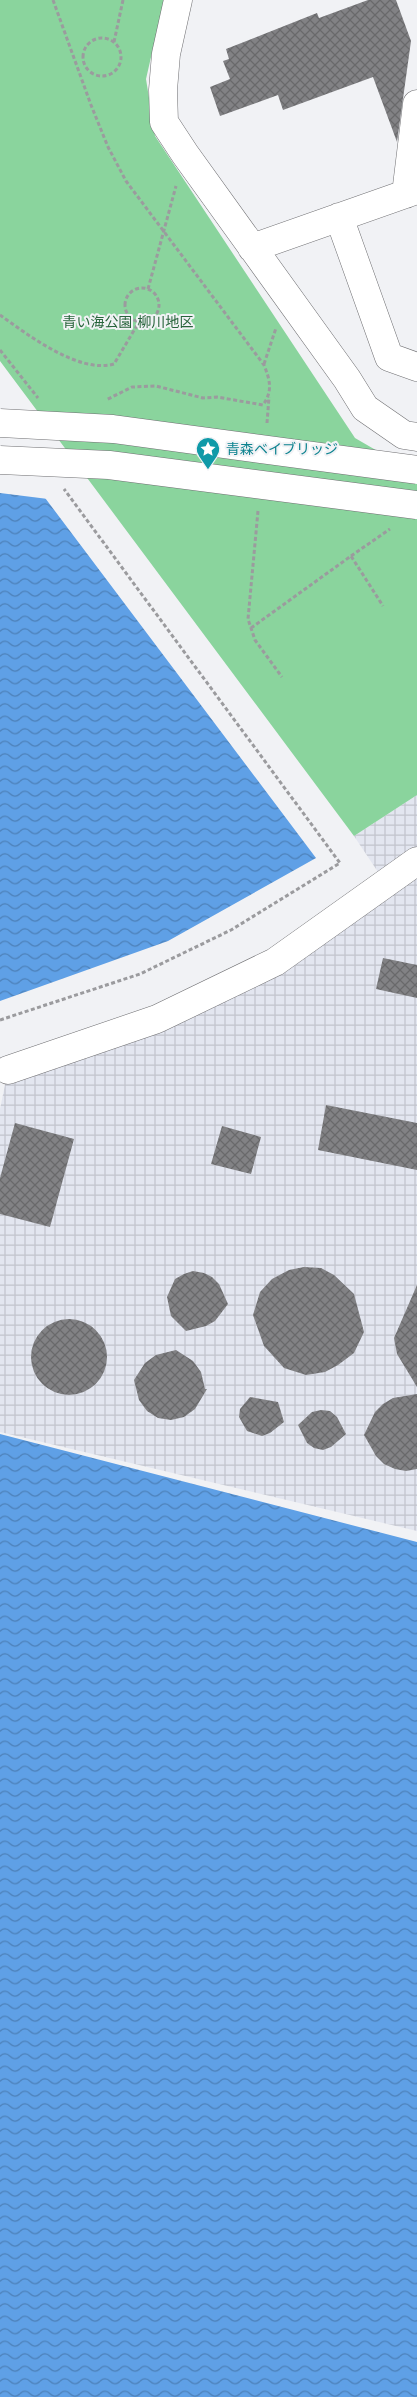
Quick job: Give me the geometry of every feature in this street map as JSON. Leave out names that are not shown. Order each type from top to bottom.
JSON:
[{"type":"street","points":[[178,0],[166,54],[163,90],[164,122],[184,154],[347,379],[365,408],[404,435],[417,437]]},
{"type":"street","points":[[252,248],[412,192],[417,104]]},
{"type":"street","points":[[340,217],[389,357],[417,367]]},
{"type":"street","points":[[0,423],[113,430],[417,470]]},
{"type":"street","points":[[0,460],[109,465],[417,506]]},
{"type":"street","points":[[8,1070],[157,1019],[276,962],[417,861]]},
{"type":"path","points":[[53,0],[108,147],[126,181],[264,365],[270,380],[266,432]]},
{"type":"path","points":[[114,42],[123,0]]},
{"type":"path","points":[[102,38],[114,42],[118,46],[121,59],[116,70],[105,76],[99,76],[88,70],[85,65],[83,52],[90,42],[102,38]]},
{"type":"path","points":[[78,66],[85,65]]},
{"type":"path","points":[[148,289],[184,154]]},
{"type":"path","points":[[142,288],[148,289],[153,291],[159,300],[158,312],[151,320],[139,322],[126,312],[126,300],[132,291],[142,288]]},
{"type":"path","points":[[264,365],[287,296]]},
{"type":"path","points":[[0,315],[44,346],[84,362],[105,367],[114,364],[139,322]]},
{"type":"path","points":[[0,350],[37,398],[46,399]]},
{"type":"path","points":[[103,401],[132,387],[156,386],[203,398],[217,397],[263,405],[269,396]]},
{"type":"path","points":[[0,1020],[140,974],[231,930],[340,863],[59,481]]},
{"type":"path","points":[[259,505],[248,619],[255,640],[282,677]]},
{"type":"path","points":[[251,628],[395,526]]},
{"type":"path","points":[[351,556],[383,606]]},
{"type":"shaded area","points":[[417,795],[417,1531],[0,1432],[0,1109],[8,1070],[157,1019],[386,884],[354,836]]},
{"type":"green space","name":"青い海公園 柳川地区","points":[[0,0],[164,0],[146,79],[155,136],[355,438],[417,474],[417,795],[354,836],[0,361]]},
{"type":"water","points":[[0,438],[316,858],[168,941],[0,1001]]},
{"type":"water","points":[[0,1434],[417,1542],[417,2397],[0,2397]]},
{"type":"pier","points":[[0,435],[2,436],[48,499],[0,493]]},
{"type":"building","points":[[368,0],[396,0],[411,41],[397,142],[373,77],[283,110],[278,95],[220,116],[210,87],[230,79],[223,61],[229,59],[226,49],[317,13],[319,18]]},
{"type":"building","points":[[383,958],[417,965],[417,998],[376,989]]},
{"type":"building","points":[[326,1105],[417,1123],[417,1170],[318,1150]]},
{"type":"building","points":[[15,1123],[74,1139],[50,1227],[0,1214],[0,1178]]},
{"type":"building","points":[[222,1126],[261,1137],[251,1174],[211,1164]]},
{"type":"building","points":[[304,1267],[321,1268],[334,1275],[354,1294],[364,1332],[354,1353],[338,1365],[325,1372],[306,1375],[284,1368],[264,1346],[253,1315],[260,1292],[272,1279],[289,1270]]},
{"type":"building","points":[[193,1271],[212,1277],[219,1284],[228,1304],[215,1321],[206,1326],[186,1331],[171,1316],[167,1297],[175,1279]]},
{"type":"building","points":[[417,1285],[417,1387],[397,1354],[394,1338]]},
{"type":"building","points":[[69,1319],[84,1322],[96,1330],[104,1342],[107,1357],[104,1372],[96,1384],[84,1392],[69,1395],[54,1392],[42,1384],[34,1372],[31,1357],[34,1342],[42,1330],[54,1322]]},
{"type":"building","points":[[176,1350],[193,1361],[201,1372],[205,1389],[207,1389],[195,1409],[184,1417],[171,1420],[158,1418],[147,1411],[139,1400],[134,1380],[145,1363],[156,1355]]},
{"type":"building","points":[[417,1394],[417,1469],[406,1471],[395,1469],[384,1464],[376,1456],[364,1435],[375,1412],[383,1404],[393,1398]]},
{"type":"building","points":[[250,1397],[278,1402],[284,1422],[270,1433],[262,1436],[247,1431],[239,1417],[240,1409]]},
{"type":"building","points":[[330,1411],[337,1417],[346,1434],[331,1447],[323,1450],[314,1448],[307,1443],[298,1425],[312,1412]]},
{"type":"place","name":"青森ベイブリッジ","points":[[208,470]]}]
